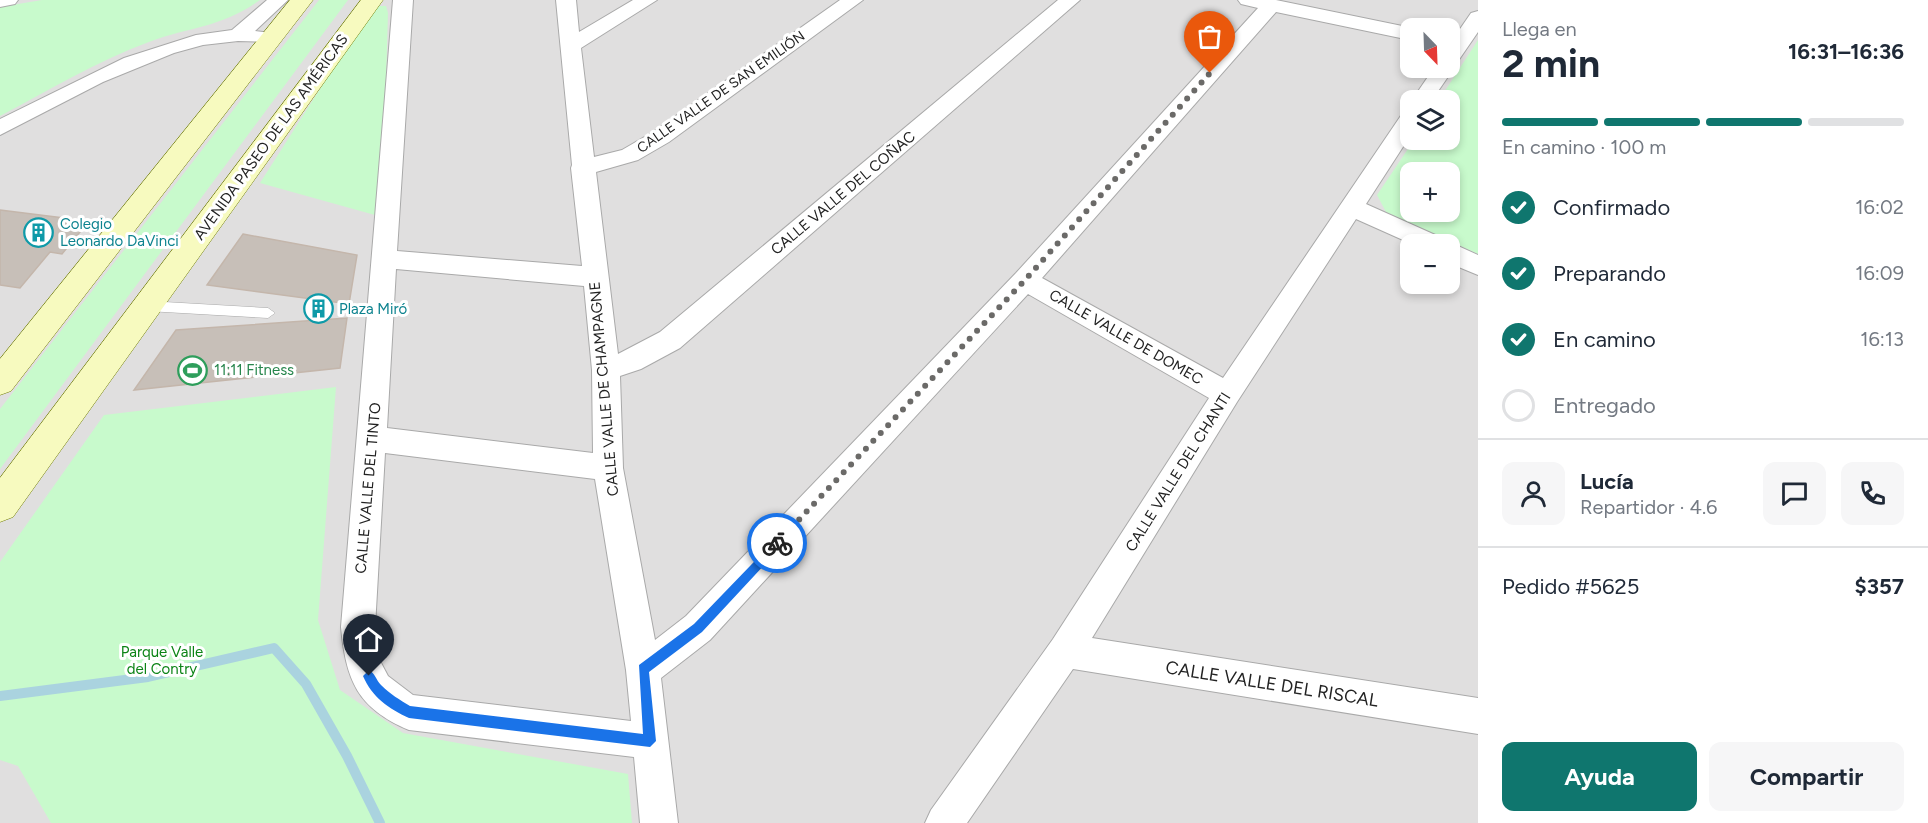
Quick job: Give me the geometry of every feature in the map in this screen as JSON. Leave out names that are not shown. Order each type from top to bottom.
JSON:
[{"type":"main road","points":[[0,382],[302,0]]},
{"type":"main road","name":"AVENIDA PASEO DE LAS AMÉRICAS","points":[[0,506],[372,0]]},
{"type":"street","points":[[0,1],[8,0]]},
{"type":"street","points":[[238,35],[278,0]]},
{"type":"street","name":"CALLE VALLE DEL TINTO","points":[[403,0],[373,439],[360,582],[358,627],[362,664],[376,688],[391,702],[409,712],[650,741]]},
{"type":"street","name":"CALLE VALLE DE CHAMPAGNE","points":[[566,0],[582,168],[606,369],[608,468],[643,670]]},
{"type":"street","points":[[572,45],[647,0]]},
{"type":"street","name":"CALLE VALLE DE SAN EMILIÓN","points":[[582,168],[630,155],[661,137],[853,0]]},
{"type":"street","name":"CALLE VALLE DEL COÑAC","points":[[606,369],[631,361],[670,340],[1070,0]]},
{"type":"street","points":[[659,823],[643,670],[698,628],[1025,280],[1260,2],[1400,32]]},
{"type":"street","points":[[1460,39],[1478,17]]},
{"type":"street","points":[[0,128],[116,69],[193,42],[238,35],[272,38]]},
{"type":"street","name":"CALLE VALLE DEL CHANTI","points":[[944,823],[1065,651],[1227,394],[1400,134]]},
{"type":"street","points":[[1351,207],[1411,234]]},
{"type":"street","points":[[1460,257],[1478,266]]},
{"type":"street","points":[[384,259],[595,277]]},
{"type":"street","name":"CALLE VALLE DE DOMEC","points":[[1025,280],[1227,394]]},
{"type":"street","points":[[373,439],[608,468]]},
{"type":"street","name":"CALLE VALLE DEL RISCAL","points":[[1065,651],[1478,716]]},
{"type":"lane","points":[[147,306],[268,313]]},
{"type":"shaded area","points":[[0,0],[1478,0],[1478,823],[0,823]]},
{"type":"green space","points":[[42,0],[260,0],[232,16],[165,37],[111,58],[0,116],[0,7]]},
{"type":"green space","points":[[319,0],[348,0],[0,469],[0,409]]},
{"type":"green space","points":[[376,6],[386,6],[388,13],[382,217],[260,183],[369,12]]},
{"type":"green space","points":[[1478,40],[1478,254],[1460,246],[1460,234],[1434,234],[1408,222],[1460,222],[1460,162],[1400,162],[1400,218],[1386,212],[1377,195],[1407,150],[1460,150],[1460,90],[1446,90],[1453,78],[1460,78],[1460,68]]},
{"type":"green space","name":"Parque Valle del Contry","points":[[336,387],[318,620],[340,690],[403,733],[628,774],[632,823],[51,823],[18,766],[0,760],[0,562],[104,415]]},
{"type":"building","name":"Colegio Leonardo DaVinci","points":[[0,210],[89,221],[62,254],[50,252],[20,288],[0,285]]},
{"type":"building","points":[[243,234],[357,255],[349,304],[207,285]]},
{"type":"building","points":[[347,318],[340,368],[134,390],[176,330]]},
{"type":"waterway","points":[[0,696],[148,677],[274,648],[306,684],[347,756],[380,823]]},
{"type":"way so far","points":[[777,543],[1025,280],[1210,73]]},
{"type":"place","name":"Colegio Leonardo DaVinci","points":[[39,233]]},
{"type":"place","name":"Plaza Miró","points":[[318,309]]},
{"type":"place","name":"11:11 Fitness","points":[[193,370]]},
{"type":"route","points":[[369,676],[376,688],[391,702],[409,712],[650,741],[643,670],[698,628],[777,543]]}]
